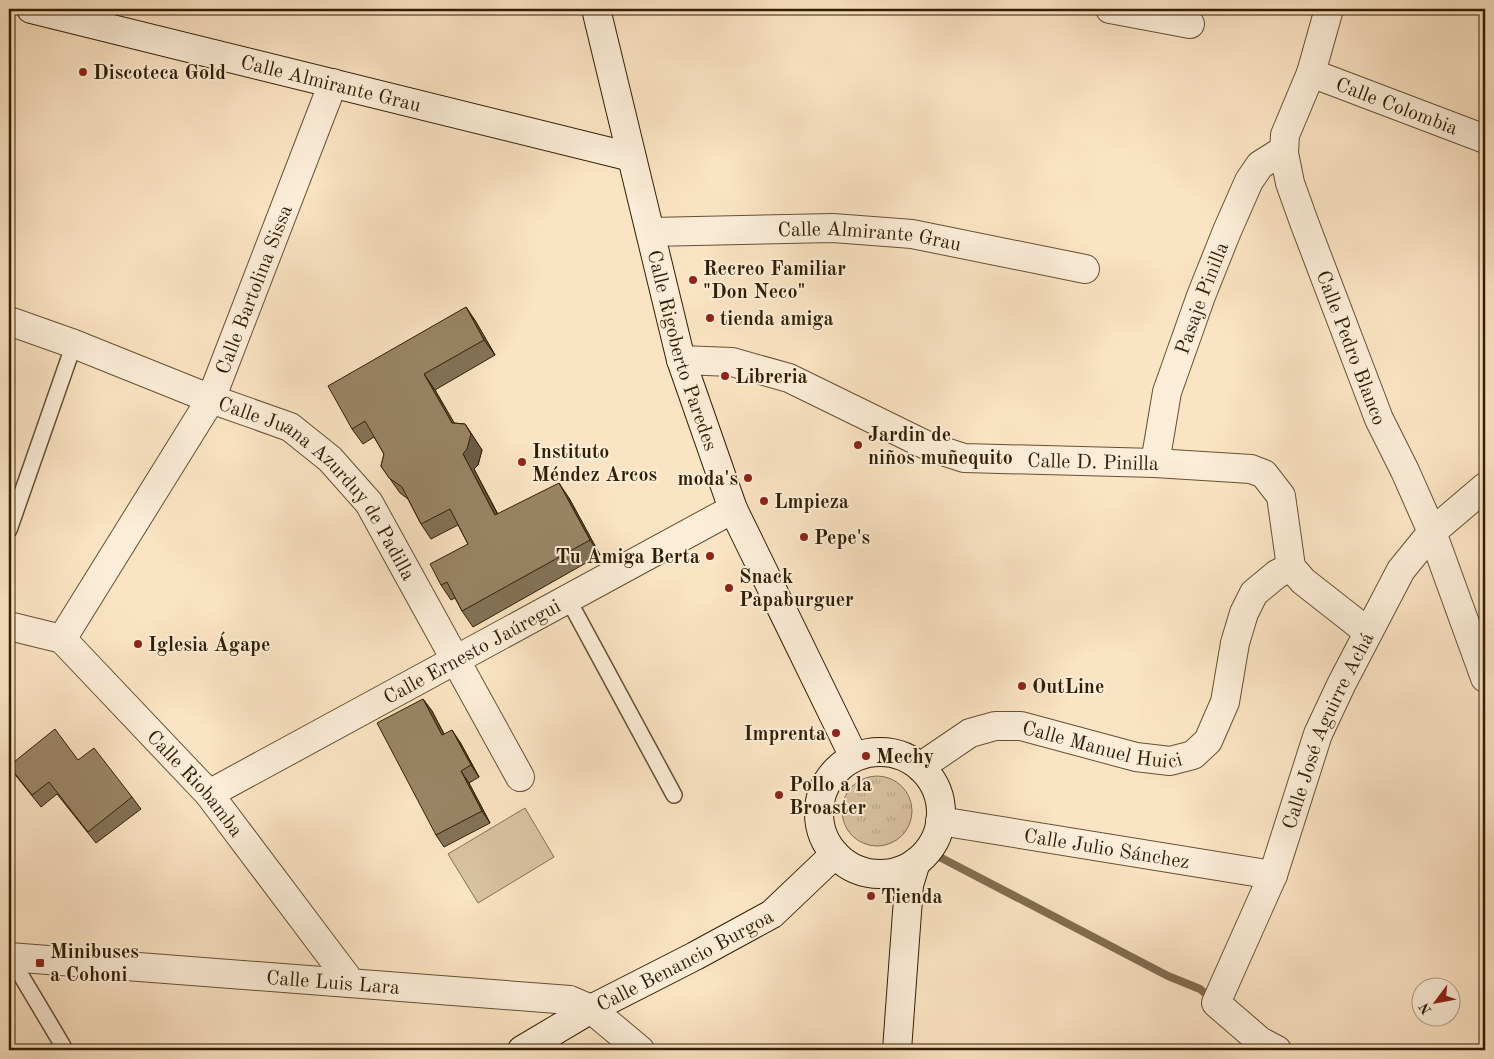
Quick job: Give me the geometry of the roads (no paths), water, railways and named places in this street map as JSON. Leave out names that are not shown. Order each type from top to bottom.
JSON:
[{"type":"street","name":"Calle Almirante Grau","points":[[31,9],[631,156]]},
{"type":"street","name":"Calle Rigoberto Paredes","points":[[596,9],[681,360],[733,509],[854,757]]},
{"type":"street","points":[[1110,9],[1190,24]]},
{"type":"street","name":"Calle Pedro Blanco","points":[[1329,9],[1310,73],[1285,135],[1284,153],[1290,183],[1379,419],[1432,532],[1485,678]]},
{"type":"street","name":"Calle Colombia","points":[[1310,73],[1485,139]]},
{"type":"street","name":"Calle Bartolina Sissa","points":[[62,639],[211,399],[333,83]]},
{"type":"street","name":"Pasaje Pinilla","points":[[1155,463],[1167,392],[1201,296],[1227,231],[1249,180],[1260,165],[1279,153],[1284,153]]},
{"type":"street","name":"Calle Almirante Grau","points":[[651,232],[833,228],[912,234],[1086,269]]},
{"type":"street","name":"Calle Juana Azurduy de Padilla","points":[[9,321],[74,344],[211,399],[290,426],[330,459],[369,503],[520,777]]},
{"type":"street","name":"Calle D. Pinilla","points":[[681,360],[732,362],[789,378],[930,447],[964,458],[1155,463],[1251,469],[1264,474],[1281,496],[1291,566]]},
{"type":"street","name":"Calle José Aguirre Achá","points":[[1277,1050],[1260,1041],[1216,1003],[1273,875],[1318,734],[1368,632],[1401,570],[1432,532],[1485,487]]},
{"type":"street","name":"Calle Ernesto Jaúregui","points":[[209,794],[733,509]]},
{"type":"street","points":[[1291,566],[1303,581],[1368,632]]},
{"type":"street","name":"Calle Manuel Huici","points":[[920,767],[970,733],[995,726],[1021,726],[1136,757],[1170,761],[1193,755],[1208,740],[1225,702],[1235,643],[1244,613],[1254,593],[1271,578],[1291,566]]},
{"type":"street","points":[[9,626],[62,639]]},
{"type":"street","name":"Calle Riobamba","points":[[62,639],[209,794],[346,976],[348,983]]},
{"type":"street","points":[[870,752],[888,752],[905,757],[920,767],[933,783],[940,801],[940,821],[936,837],[928,851],[916,862],[890,873],[861,871],[847,864],[835,854],[824,839],[819,820],[819,801],[825,783],[837,767],[854,757],[870,752]]},
{"type":"street","name":"Calle Julio Sánchez","points":[[940,821],[1273,875]]},
{"type":"street","name":"Calle Benancio Burgoa","points":[[522,1050],[591,1009],[772,914],[835,854]]},
{"type":"street","points":[[897,1050],[910,877],[916,862]]},
{"type":"street","points":[[890,873],[904,884],[909,893]]},
{"type":"street","name":"Calle Luis Lara","points":[[9,957],[570,1000],[591,1009],[640,1050]]},
{"type":"lane","points":[[9,530],[74,344]]},
{"type":"lane","points":[[568,599],[674,795]]},
{"type":"lane","points":[[9,957],[63,1050]]},
{"type":"waterway","points":[[928,851],[1168,976],[1200,989],[1213,1000]]},
{"type":"place","name":"Discoteca Gold","points":[[83,72]]},
{"type":"place","name":"Recreo Familiar \"Don Neco\"","points":[[693,280]]},
{"type":"place","name":"tienda amiga","points":[[710,318]]},
{"type":"place","name":"Libreria","points":[[725,376]]},
{"type":"place","name":"Jardin de niños muñequito","points":[[858,445]]},
{"type":"place","name":"Instituto Méndez Arcos","points":[[522,462]]},
{"type":"place","name":"moda's","points":[[748,478]]},
{"type":"place","name":"Lmpieza","points":[[764,501]]},
{"type":"place","name":"Pepe's","points":[[804,537]]},
{"type":"place","name":"Tu Amiga Berta","points":[[710,556]]},
{"type":"place","name":"Snack Papaburguer","points":[[729,588]]},
{"type":"place","name":"Iglesia Ágape","points":[[138,644]]},
{"type":"place","name":"OutLine","points":[[1022,686]]},
{"type":"place","name":"Imprenta","points":[[836,733]]},
{"type":"place","name":"Mechy","points":[[866,756]]},
{"type":"place","name":"Pollo a la Broaster","points":[[779,795]]},
{"type":"place","name":"Tienda","points":[[871,896]]},
{"type":"place","name":"Minibuses a Cohoni","points":[[40,963]]}]
